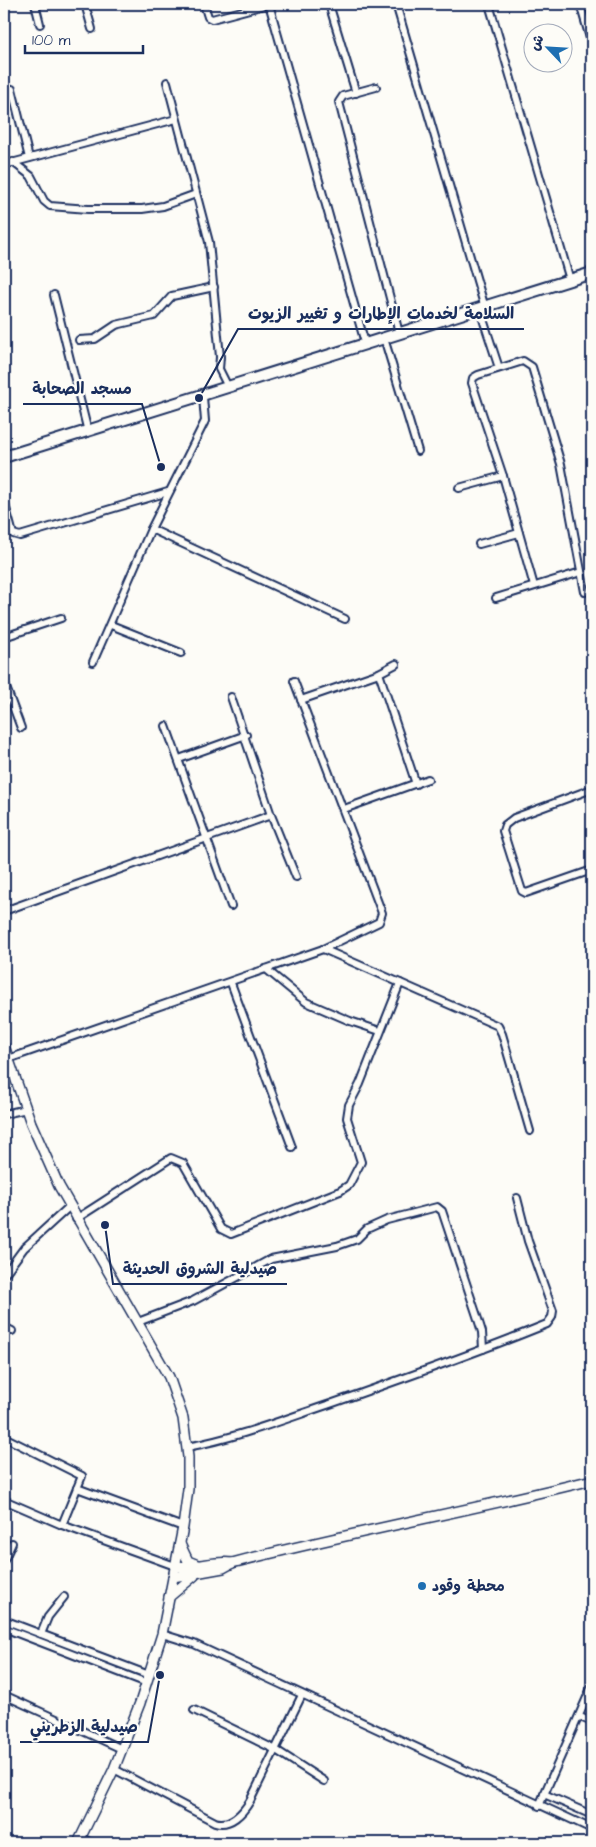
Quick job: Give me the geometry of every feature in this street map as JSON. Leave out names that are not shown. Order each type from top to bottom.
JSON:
[{"type":"main road","points":[[4,458],[203,397],[228,387],[365,343],[482,309],[592,273]]},
{"type":"main road","points":[[4,1046],[45,1158],[76,1219],[158,1356],[177,1396],[187,1447],[188,1489],[183,1527],[162,1634],[148,1679],[114,1769],[79,1840]]},
{"type":"main road","points":[[173,1577],[199,1570],[223,1568],[232,1563],[301,1545],[510,1501],[592,1480]]},
{"type":"main road","points":[[180,1543],[188,1561],[199,1570]]},
{"type":"main road","points":[[175,1566],[199,1570]]},
{"type":"main road","points":[[169,1597],[199,1570]]},
{"type":"street","points":[[35,4],[40,24]]},
{"type":"street","points":[[85,4],[92,29]]},
{"type":"street","points":[[204,4],[208,16],[212,19],[269,4],[365,343]]},
{"type":"street","points":[[329,4],[356,93]]},
{"type":"street","points":[[396,4],[499,368]]},
{"type":"street","points":[[489,4],[570,280]]},
{"type":"street","points":[[580,4],[592,45]]},
{"type":"street","points":[[167,82],[209,242],[220,357],[219,369],[228,387]]},
{"type":"street","points":[[376,87],[340,98],[339,109],[399,333]]},
{"type":"street","points":[[12,89],[29,158]]},
{"type":"street","points":[[4,165],[176,119]]},
{"type":"street","points":[[13,162],[31,176],[44,201],[50,206],[88,209],[153,208],[196,194]]},
{"type":"street","points":[[79,340],[95,338],[116,325],[154,316],[172,296],[214,287]]},
{"type":"street","points":[[54,294],[88,432]]},
{"type":"street","points":[[384,338],[418,451]]},
{"type":"street","points":[[534,586],[503,476],[472,383],[474,377],[523,361],[532,366],[561,464],[585,592]]},
{"type":"street","points":[[93,662],[111,625],[168,492],[205,421],[203,397]]},
{"type":"street","points":[[459,488],[503,476]]},
{"type":"street","points":[[4,501],[14,534],[20,536],[168,492]]},
{"type":"street","points":[[151,529],[345,619]]},
{"type":"street","points":[[479,544],[519,533]]},
{"type":"street","points":[[496,598],[581,572]]},
{"type":"street","points":[[4,637],[61,618]]},
{"type":"street","points":[[111,625],[181,653]]},
{"type":"street","points":[[301,700],[379,673],[396,664]]},
{"type":"street","points":[[379,673],[416,784]]},
{"type":"street","points":[[8,1059],[323,950],[375,924],[381,918],[382,913],[344,809],[294,681]]},
{"type":"street","points":[[4,682],[21,728]]},
{"type":"street","points":[[231,697],[246,735],[271,815],[296,877]]},
{"type":"street","points":[[166,726],[179,759],[205,839],[231,906]]},
{"type":"street","points":[[179,759],[246,735]]},
{"type":"street","points":[[344,809],[428,779]]},
{"type":"street","points":[[592,789],[514,818],[505,824],[502,830],[522,891],[526,893],[592,870]]},
{"type":"street","points":[[4,911],[271,815]]},
{"type":"street","points":[[323,950],[498,1026],[530,1131]]},
{"type":"street","points":[[266,969],[306,1002],[350,1021],[380,1031]]},
{"type":"street","points":[[230,983],[292,1147]]},
{"type":"street","points":[[76,1219],[172,1158],[183,1163],[221,1229],[231,1234],[340,1191],[349,1184],[360,1168],[361,1162],[347,1118],[347,1111],[360,1084],[400,983]]},
{"type":"street","points":[[4,1114],[26,1109]]},
{"type":"street","points":[[187,1447],[216,1442],[280,1421],[483,1350],[547,1324],[553,1314],[528,1240],[518,1198]]},
{"type":"street","points":[[4,1275],[24,1248],[70,1206]]},
{"type":"street","points":[[138,1322],[193,1301],[270,1259],[336,1246],[357,1239],[367,1228],[386,1220],[437,1207],[442,1211],[482,1332],[483,1350]]},
{"type":"street","points":[[4,1327],[12,1331]]},
{"type":"street","points":[[4,1437],[81,1474],[82,1477],[78,1488],[62,1525]]},
{"type":"street","points":[[78,1488],[183,1527]]},
{"type":"street","points":[[4,1500],[62,1525],[175,1566]]},
{"type":"street","points":[[4,1560],[12,1543]]},
{"type":"street","points":[[41,1634],[48,1617],[64,1597]]},
{"type":"street","points":[[4,1620],[148,1679]]},
{"type":"street","points":[[4,1628],[148,1679]]},
{"type":"street","points":[[162,1634],[194,1644],[592,1829]]},
{"type":"street","points":[[539,1806],[580,1717],[592,1686]]},
{"type":"street","points":[[4,1695],[122,1749]]},
{"type":"street","points":[[114,1769],[215,1822],[224,1823],[234,1818],[246,1807],[302,1695]]},
{"type":"street","points":[[194,1710],[276,1750],[324,1781]]},
{"type":"street","points":[[580,1717],[592,1722]]},
{"type":"street","points":[[544,1794],[592,1815]]},
{"type":"street","points":[[79,1840],[92,1843]]},
{"type":"place","name":"السلامة لخدمات الإطارات و تغيير الزيوت","points":[[199,398]]},
{"type":"place","name":"مسجد الصحابة","points":[[161,467]]},
{"type":"place","name":"صيدلية الشروق الحديثة","points":[[105,1225]]},
{"type":"place","name":"محطة وقود","points":[[422,1586]]},
{"type":"place","name":"صيدلية الزطريني","points":[[160,1675]]}]
